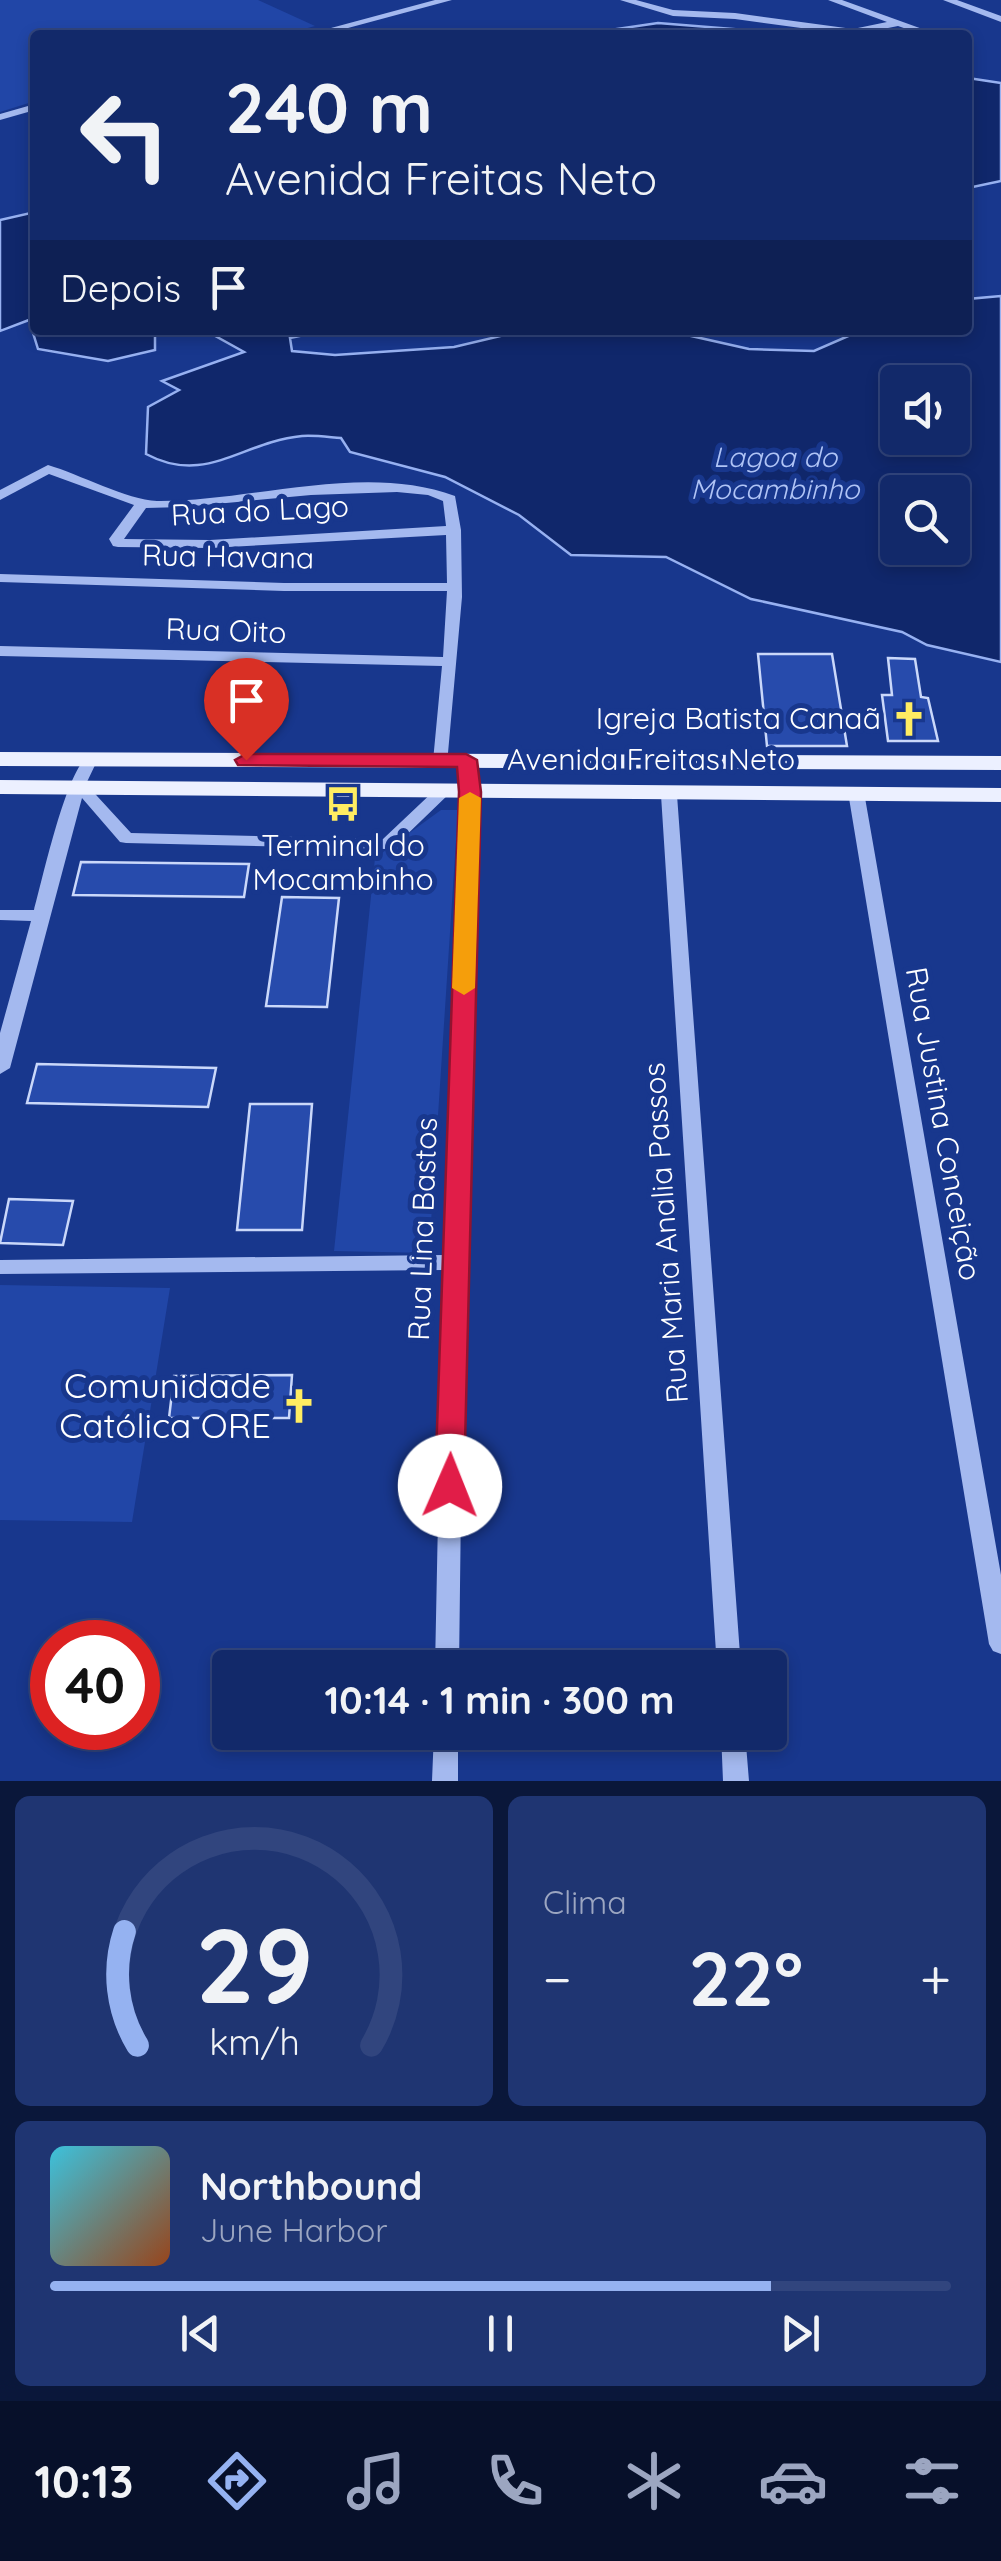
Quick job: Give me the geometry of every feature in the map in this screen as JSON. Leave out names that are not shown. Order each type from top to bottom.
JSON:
[{"type":"main road","name":"Avenida Freitas Neto","points":[[0,759],[1001,763]]},
{"type":"main road","points":[[972,763],[991,795]]},
{"type":"main road","name":"Avenida Freitas Neto","points":[[0,787],[991,795]]},
{"type":"street","points":[[330,30],[447,0]]},
{"type":"street","points":[[625,0],[672,13],[735,16],[838,30]]},
{"type":"street","points":[[714,0],[735,16]]},
{"type":"street","points":[[833,0],[919,30]]},
{"type":"street","points":[[948,0],[1001,19]]},
{"type":"street","points":[[863,30],[898,23]]},
{"type":"street","points":[[0,117],[30,108]]},
{"type":"street","name":"Rua do Lago","points":[[0,496],[45,470],[58,470],[142,504],[418,488],[442,493],[450,500],[454,530],[442,760]]},
{"type":"street","name":"Rua do Lago","points":[[142,504],[116,539],[118,543],[210,544],[454,530]]},
{"type":"street","name":"Rua Havana","points":[[0,578],[284,587],[454,587]]},
{"type":"street","name":"Rua Oito","points":[[0,651],[449,662]]},
{"type":"street","points":[[2,1056],[89,760]]},
{"type":"street","name":"Rua Lina Bastos","points":[[447,1650],[454,1262],[470,792],[466,760]]},
{"type":"street","points":[[79,788],[126,838],[387,844],[444,791]]},
{"type":"street","name":"Rua Justina Conceição","points":[[856,792],[1001,1644]]},
{"type":"street","name":"Rua Maria Analia Passos","points":[[669,794],[728,1650]]},
{"type":"street","points":[[0,914],[41,916]]},
{"type":"street","points":[[0,1267],[454,1262]]},
{"type":"street","points":[[445,1781],[446,1750]]},
{"type":"street","points":[[734,1750],[736,1781]]},
{"type":"shaded area","points":[[0,0],[258,0],[315,26],[300,30],[30,30],[30,103],[0,112]]},
{"type":"shaded area","points":[[441,810],[458,810],[429,1253],[334,1251],[375,858]]},
{"type":"shaded area","points":[[0,1285],[170,1288],[132,1522],[0,1520]]},
{"type":"water","points":[[658,23],[744,30],[610,30]]},
{"type":"water","points":[[972,79],[1001,83],[1001,181],[972,187]]},
{"type":"water","points":[[30,213],[30,323],[29,320],[0,331],[0,220]]},
{"type":"water","name":"Lagoa do Mocambinho","points":[[1001,296],[1001,662],[927,645],[902,632],[751,599],[666,557],[571,555],[519,515],[445,477],[350,452],[341,438],[307,436],[280,440],[206,464],[167,463],[146,454],[148,407],[179,390],[162,381],[244,352],[213,335],[304,335],[290,338],[292,351],[335,355],[454,347],[505,335],[687,335],[749,349],[814,351],[851,335],[972,335],[972,299]]},
{"type":"water","points":[[34,335],[155,335],[155,350],[108,361],[38,349]]},
{"type":"building","points":[[758,654],[832,654],[847,746],[767,746]]},
{"type":"building","name":"Igreja Batista Canaã","points":[[888,658],[915,659],[921,697],[928,698],[938,741],[888,741],[882,695],[892,695]]},
{"type":"building","points":[[81,862],[249,864],[244,897],[73,895]]},
{"type":"building","points":[[282,897],[339,898],[327,1007],[266,1006]]},
{"type":"building","points":[[37,1064],[216,1068],[208,1107],[27,1103]]},
{"type":"building","points":[[250,1104],[312,1104],[302,1230],[237,1230]]},
{"type":"building","points":[[9,1199],[73,1201],[63,1245],[0,1243]]},
{"type":"building","points":[[292,1375],[289,1418],[169,1418],[174,1376]]},
{"type":"slow traffic","points":[[464,988],[470,798]]},
{"type":"place","name":"Igreja Batista Canaã","points":[[909,719]]},
{"type":"place","name":"Terminal do Mocambinho","points":[[343,804]]},
{"type":"place","name":"Comunidade Católica ORE","points":[[299,1406]]},
{"type":"route","points":[[246,760],[466,760],[470,792],[450,1486]]}]
